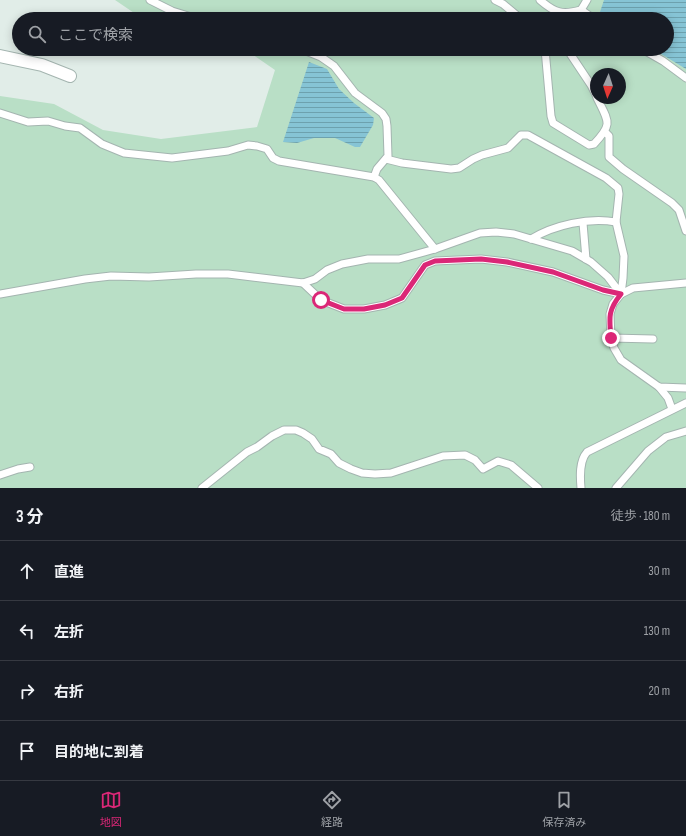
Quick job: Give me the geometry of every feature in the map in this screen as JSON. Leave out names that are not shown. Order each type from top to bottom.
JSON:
[{"type":"street","points":[[0,56],[42,65],[70,76]]},
{"type":"lane","points":[[150,0],[175,12]]},
{"type":"lane","points":[[495,0],[503,4],[513,12]]},
{"type":"lane","points":[[540,0],[553,10],[562,12]]},
{"type":"lane","points":[[578,12],[581,10],[586,0]]},
{"type":"lane","points":[[318,56],[334,66],[355,93],[382,113],[386,119],[389,150],[388,156],[377,169],[374,177]]},
{"type":"lane","points":[[546,56],[551,116],[553,123],[589,145],[594,144],[605,132],[608,125],[605,113],[600,104]]},
{"type":"lane","points":[[572,56],[590,84]]},
{"type":"lane","points":[[654,56],[686,78]]},
{"type":"lane","points":[[0,113],[28,122],[48,121],[65,126],[80,128],[102,144],[124,152],[172,158],[228,151],[248,145],[267,149],[273,158],[279,161],[374,177],[379,180],[436,249]]},
{"type":"lane","points":[[605,132],[608,136],[609,157],[623,169],[672,203],[679,210],[686,231]]},
{"type":"lane","points":[[386,159],[402,163],[451,169],[459,168],[482,155],[508,148],[521,135],[528,135],[606,178],[618,188],[620,194],[616,222],[624,256],[621,294]]},
{"type":"lane","points":[[531,239],[543,232],[557,227],[604,220],[616,222]]},
{"type":"lane","points":[[583,223],[586,259]]},
{"type":"lane","points":[[0,294],[85,279],[111,276],[149,277],[196,274],[228,274],[303,284],[315,279],[327,270],[342,264],[368,259],[399,259],[436,249],[480,233],[502,233],[514,234],[572,251],[586,259],[608,277],[621,294]]},
{"type":"lane","points":[[303,284],[321,300],[344,309],[364,309],[385,305],[402,298],[425,265],[435,261],[481,259],[507,262],[553,272],[603,290],[621,294]]},
{"type":"lane","points":[[672,409],[668,398],[659,387],[622,360],[614,348],[611,338],[610,314],[613,304],[621,294],[633,288],[686,283]]},
{"type":"lane","points":[[611,338],[653,339]]},
{"type":"lane","points":[[659,387],[686,388]]},
{"type":"lane","points":[[581,488],[580,476],[583,456],[587,452],[686,403]]},
{"type":"lane","points":[[202,488],[247,452],[284,430],[296,430],[303,433],[312,439],[319,449],[331,454],[339,463],[362,473],[391,473],[443,456],[465,454],[475,460],[483,469],[498,461],[511,465],[538,488]]},
{"type":"lane","points":[[616,488],[648,451],[666,437],[686,431]]},
{"type":"lane","points":[[0,475],[30,467]]},
{"type":"green space","points":[[115,0],[686,0],[686,488],[0,488],[0,96],[54,104],[103,130],[161,139],[257,127],[275,70],[255,56],[674,56],[674,12],[133,12]]},
{"type":"water","points":[[604,0],[686,0],[686,69],[665,56],[674,56],[674,12],[600,12]]},
{"type":"water","points":[[309,62],[327,69],[339,89],[354,103],[374,118],[373,125],[360,147],[355,147],[335,138],[314,138],[297,143],[283,142]]},
{"type":"route","points":[[321,300],[344,309],[364,309],[385,305],[402,298],[425,265],[435,261],[481,259],[507,262],[553,272],[603,290],[621,294],[613,304],[610,314],[611,338]]}]
